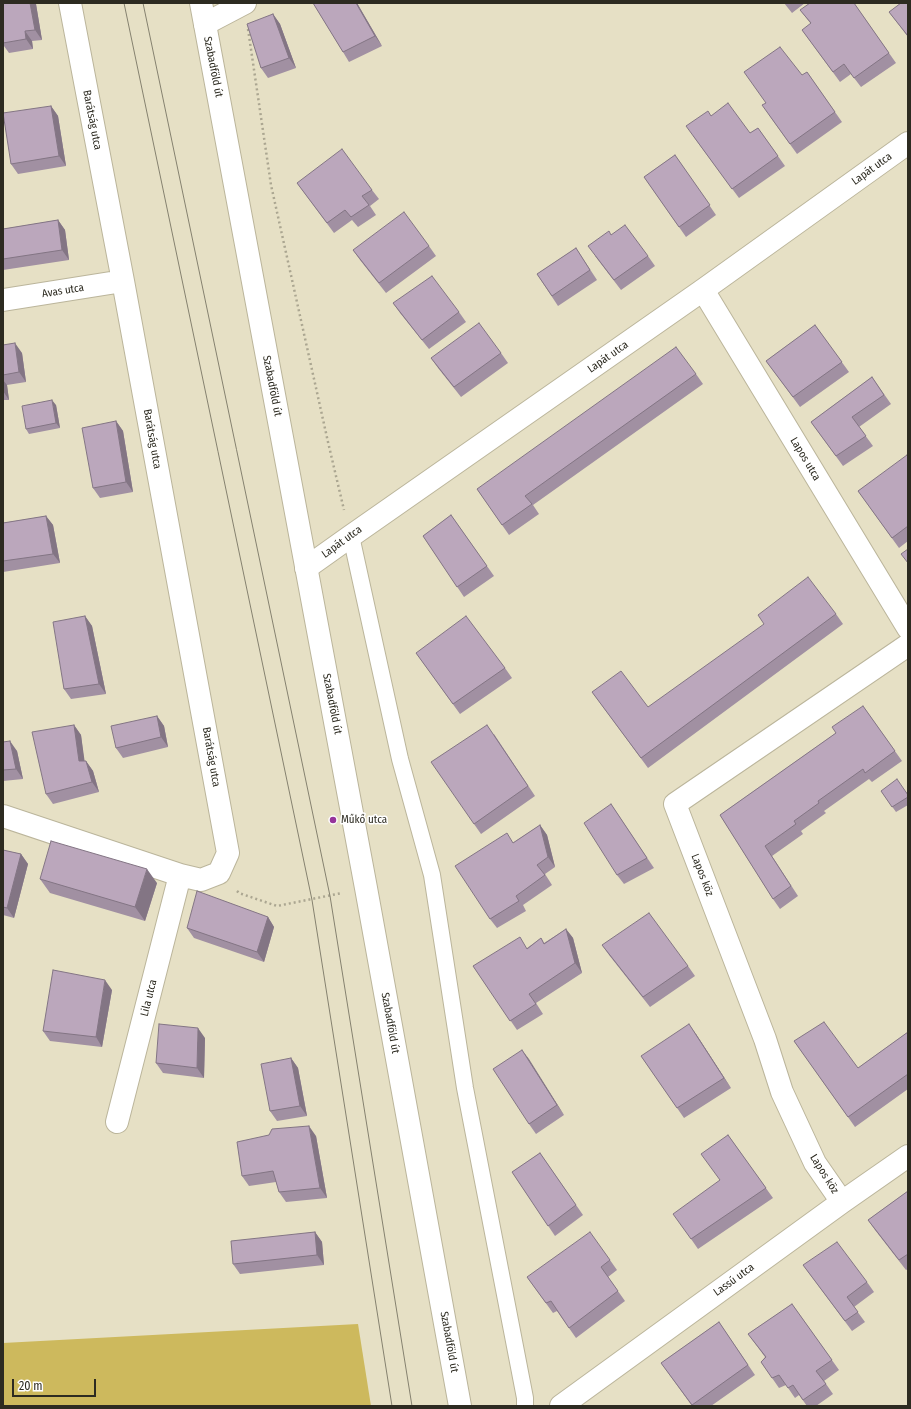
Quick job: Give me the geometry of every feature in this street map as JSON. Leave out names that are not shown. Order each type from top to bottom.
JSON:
[{"type":"street","name":"Barátság utca","points":[[70,3],[228,853],[218,873]]},
{"type":"street","name":"Szabadföld út","points":[[201,3],[460,1406]]},
{"type":"street","points":[[205,24],[245,3]]},
{"type":"street","name":"Lapát utca","points":[[306,568],[703,290],[908,143]]},
{"type":"street","name":"Avas utca","points":[[3,300],[123,282]]},
{"type":"street","name":"Lapos utca","points":[[703,290],[908,628]]},
{"type":"street","name":"Lapos köz","points":[[842,1202],[815,1163],[782,1092],[765,1039],[676,804],[908,645]]},
{"type":"street","points":[[3,816],[180,875],[201,880],[218,873]]},
{"type":"street","name":"Lila utca","points":[[117,1122],[180,875]]},
{"type":"street","name":"Lassú utca","points":[[561,1406],[842,1202],[908,1156]]},
{"type":"lane","points":[[351,536],[400,759],[432,875],[465,1088],[525,1398],[524,1406]]},
{"type":"path","points":[[245,3],[271,185],[328,442],[351,536]]},
{"type":"path","points":[[218,873],[239,893],[277,906],[344,892]]},
{"type":"shaded area","points":[[358,1324],[371,1406],[3,1406],[3,1343]]},
{"type":"building","points":[[3,3],[30,3],[35,30],[25,31],[26,39],[3,43]]},
{"type":"building","points":[[313,3],[356,3],[375,36],[343,52]]},
{"type":"building","points":[[810,3],[854,3],[889,53],[854,78],[844,64],[833,72],[802,30],[811,23],[800,10]]},
{"type":"building","points":[[901,3],[908,3],[908,36],[889,12]]},
{"type":"building","points":[[273,14],[289,58],[261,68],[247,24]]},
{"type":"building","points":[[780,47],[802,75],[807,72],[835,112],[790,144],[762,105],[766,103],[744,72]]},
{"type":"building","points":[[728,103],[750,133],[758,128],[778,156],[732,189],[686,126],[708,111],[711,116]]},
{"type":"building","points":[[51,106],[59,156],[11,164],[3,113]]},
{"type":"building","points":[[342,149],[372,190],[362,196],[369,205],[351,217],[345,210],[327,223],[297,183]]},
{"type":"building","points":[[675,155],[710,205],[679,227],[644,177]]},
{"type":"building","points":[[404,212],[429,246],[379,283],[353,250]]},
{"type":"building","points":[[58,220],[62,250],[3,259],[3,229]]},
{"type":"building","points":[[625,225],[648,256],[614,280],[588,246],[609,231],[611,235]]},
{"type":"building","points":[[576,248],[590,270],[552,296],[537,274]]},
{"type":"building","points":[[432,276],[459,312],[422,340],[393,303]]},
{"type":"building","points":[[479,323],[501,353],[454,387],[431,358]]},
{"type":"building","points":[[815,325],[842,362],[793,397],[766,361]]},
{"type":"building","points":[[15,343],[19,372],[3,375],[3,345]]},
{"type":"building","points":[[676,347],[696,374],[525,496],[532,504],[502,525],[477,489]]},
{"type":"building","points":[[872,377],[884,395],[852,417],[866,436],[836,456],[811,422]]},
{"type":"building","points":[[52,400],[56,423],[26,429],[22,406]]},
{"type":"building","points":[[116,421],[126,482],[93,488],[82,428]]},
{"type":"building","points":[[907,455],[908,526],[892,538],[858,491]]},
{"type":"building","points":[[451,515],[487,566],[457,587],[423,536]]},
{"type":"building","points":[[46,516],[53,554],[3,561],[3,523]]},
{"type":"building","points":[[908,549],[908,563],[901,554]]},
{"type":"building","points":[[808,577],[836,614],[641,758],[592,692],[621,671],[648,707],[764,624],[758,615]]},
{"type":"building","points":[[85,616],[99,684],[64,689],[53,622]]},
{"type":"building","points":[[466,616],[505,668],[453,704],[416,653]]},
{"type":"building","points":[[863,706],[895,751],[865,773],[863,769],[818,801],[819,803],[794,821],[796,824],[765,846],[791,886],[773,899],[720,815],[836,733],[832,727]]},
{"type":"building","points":[[157,716],[161,737],[116,748],[111,726]]},
{"type":"building","points":[[74,725],[79,761],[86,761],[92,782],[46,794],[32,732]]},
{"type":"building","points":[[487,725],[528,786],[474,824],[431,762]]},
{"type":"building","points":[[10,741],[16,769],[3,770],[3,742]]},
{"type":"building","points":[[897,779],[908,797],[892,807],[881,791]]},
{"type":"building","points":[[611,804],[647,858],[617,875],[584,823]]},
{"type":"building","points":[[540,825],[548,857],[537,865],[545,875],[516,896],[519,901],[490,919],[455,866],[507,833],[513,843]]},
{"type":"building","points":[[51,841],[147,869],[135,907],[40,879]]},
{"type":"building","points":[[3,850],[21,854],[7,908],[3,907]]},
{"type":"building","points":[[197,891],[268,917],[257,952],[187,928]]},
{"type":"building","points":[[649,913],[688,966],[643,997],[602,945]]},
{"type":"building","points":[[566,929],[575,963],[529,994],[536,1004],[510,1021],[473,966],[520,937],[527,949],[541,938],[544,944]]},
{"type":"building","points":[[53,970],[105,980],[96,1037],[43,1031]]},
{"type":"building","points":[[824,1022],[858,1068],[908,1032],[908,1074],[848,1117],[794,1041]]},
{"type":"building","points":[[159,1024],[198,1028],[197,1068],[156,1063]]},
{"type":"building","points":[[689,1024],[724,1078],[677,1108],[641,1056]]},
{"type":"building","points":[[522,1050],[557,1105],[529,1124],[493,1069]]},
{"type":"building","points":[[291,1058],[300,1106],[270,1111],[261,1064]]},
{"type":"building","points":[[309,1126],[320,1188],[279,1192],[273,1171],[242,1176],[237,1142],[269,1135],[272,1129]]},
{"type":"building","points":[[728,1135],[766,1188],[691,1239],[673,1214],[720,1180],[701,1154]]},
{"type":"building","points":[[540,1153],[576,1205],[548,1226],[512,1172]]},
{"type":"building","points":[[908,1191],[908,1254],[899,1260],[868,1220]]},
{"type":"building","points":[[315,1232],[317,1255],[233,1264],[231,1241]]},
{"type":"building","points":[[590,1232],[610,1260],[601,1267],[618,1291],[569,1328],[551,1301],[546,1303],[527,1277]]},
{"type":"building","points":[[837,1242],[867,1282],[847,1297],[858,1312],[845,1321],[803,1265]]},
{"type":"building","points":[[792,1304],[832,1360],[816,1371],[826,1384],[803,1400],[793,1385],[788,1388],[779,1375],[772,1378],[761,1362],[766,1357],[748,1334]]},
{"type":"building","points":[[719,1322],[748,1365],[692,1405],[661,1363]]},
{"type":"tram line","points":[[124,3],[312,900],[392,1406]]},
{"type":"tram line","points":[[143,3],[330,896],[412,1406]]},
{"type":"place","name":"Műkő utca","points":[[333,820]]}]
